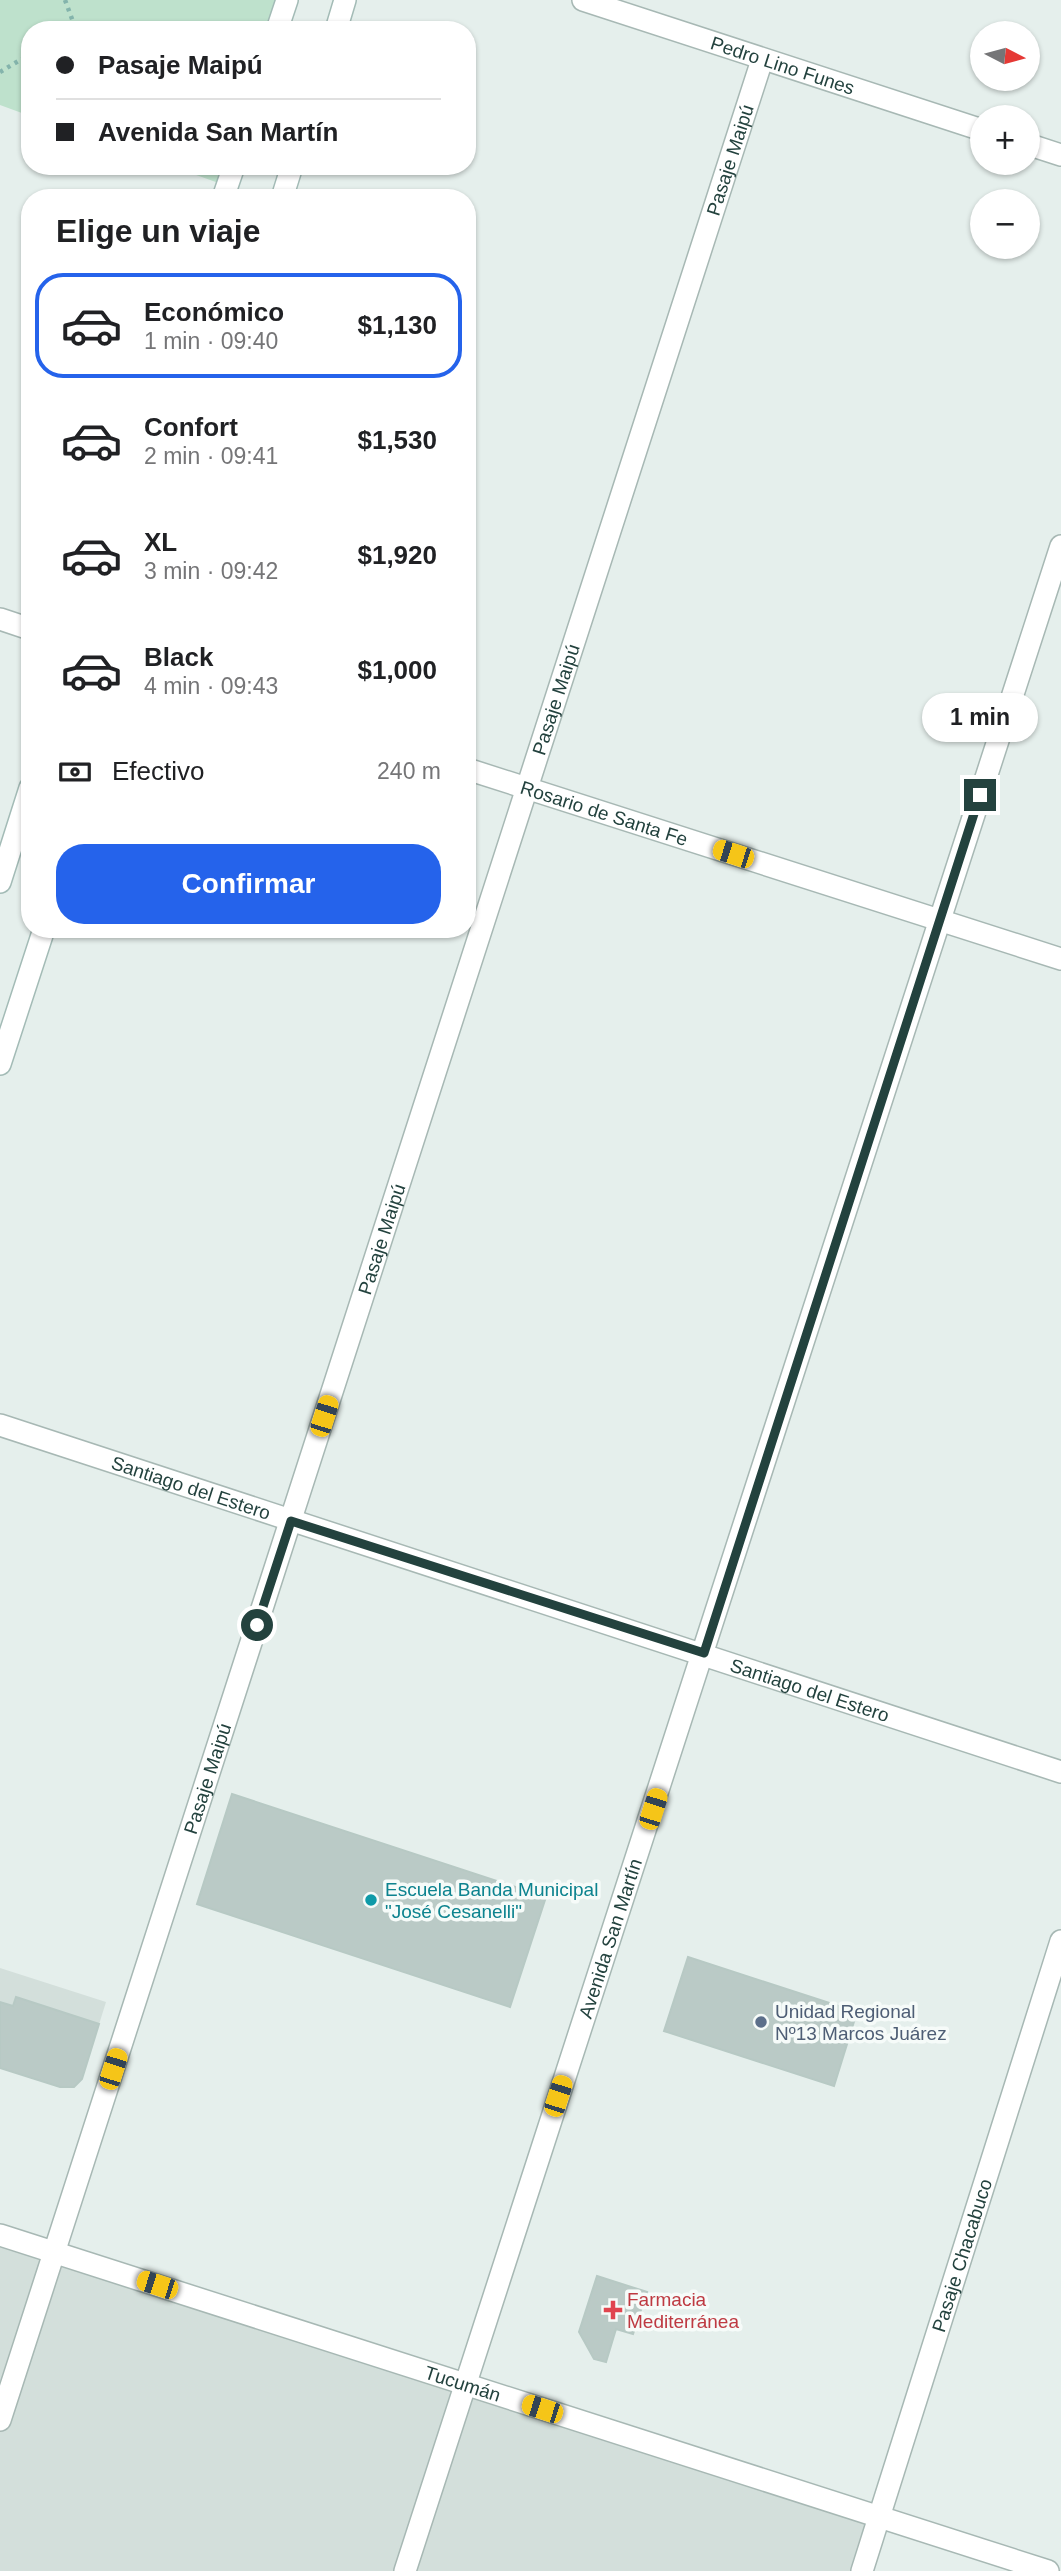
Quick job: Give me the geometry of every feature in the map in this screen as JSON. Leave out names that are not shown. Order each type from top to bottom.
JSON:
[{"type":"street","points":[[280,21],[286,0]]},
{"type":"street","points":[[338,21],[345,0]]},
{"type":"street","name":"Pedro Lino Funes","points":[[583,0],[970,126]]},
{"type":"street","name":"Pasaje Maipú","points":[[0,2420],[762,60]]},
{"type":"street","points":[[1040,148],[1061,155]]},
{"type":"street","name":"Avenida San Martín","points":[[405,2571],[1061,546]]},
{"type":"street","points":[[0,619],[21,626]]},
{"type":"street","name":"Rosario de Santa Fe","points":[[476,772],[1061,959]]},
{"type":"street","points":[[0,883],[21,816]]},
{"type":"street","points":[[0,1064],[41,938]]},
{"type":"street","name":"Santiago del Estero","points":[[0,1425],[704,1653],[1061,1772]]},
{"type":"street","name":"Pasaje Chacabuco","points":[[862,2571],[1061,1941]]},
{"type":"street","name":"Tucumán","points":[[0,2235],[1048,2571]]},
{"type":"path","points":[[65,0],[72,21]]},
{"type":"path","points":[[0,72],[21,59]]},
{"type":"shaded area","points":[[0,1968],[106,2002],[82,2079],[74,2087],[60,2087],[0,2068]]},
{"type":"shaded area","points":[[0,2235],[880,2517],[862,2571],[0,2571]]},
{"type":"green space","points":[[0,0],[287,0],[280,21],[21,21],[21,113],[0,105]]},
{"type":"green space","points":[[196,175],[231,175],[227,186]]},
{"type":"building","name":"Escuela Banda Municipal \"José Cesanelli\"","points":[[232,1794],[546,1897],[510,2007],[197,1904]]},
{"type":"building","name":"Unidad Regional Nº13 Marcos Juárez","points":[[688,1957],[857,2012],[834,2086],[664,2031]]},
{"type":"building","points":[[16,1997],[99,2024],[82,2079],[74,2087],[60,2087],[0,2068],[0,2002],[13,2006]]},
{"type":"building","name":"Farmacia Mediterránea","points":[[597,2276],[647,2292],[633,2334],[616,2329],[606,2362],[594,2359],[579,2332]]},
{"type":"place","name":"Escuela Banda Municipal \"José Cesanelli\"","points":[[371,1900]]},
{"type":"place","name":"Unidad Regional Nº13 Marcos Juárez","points":[[761,2022]]},
{"type":"place","name":"Farmacia Mediterránea","points":[[613,2310]]},
{"type":"route","points":[[257,1625],[291,1521],[704,1653],[980,795]]}]
